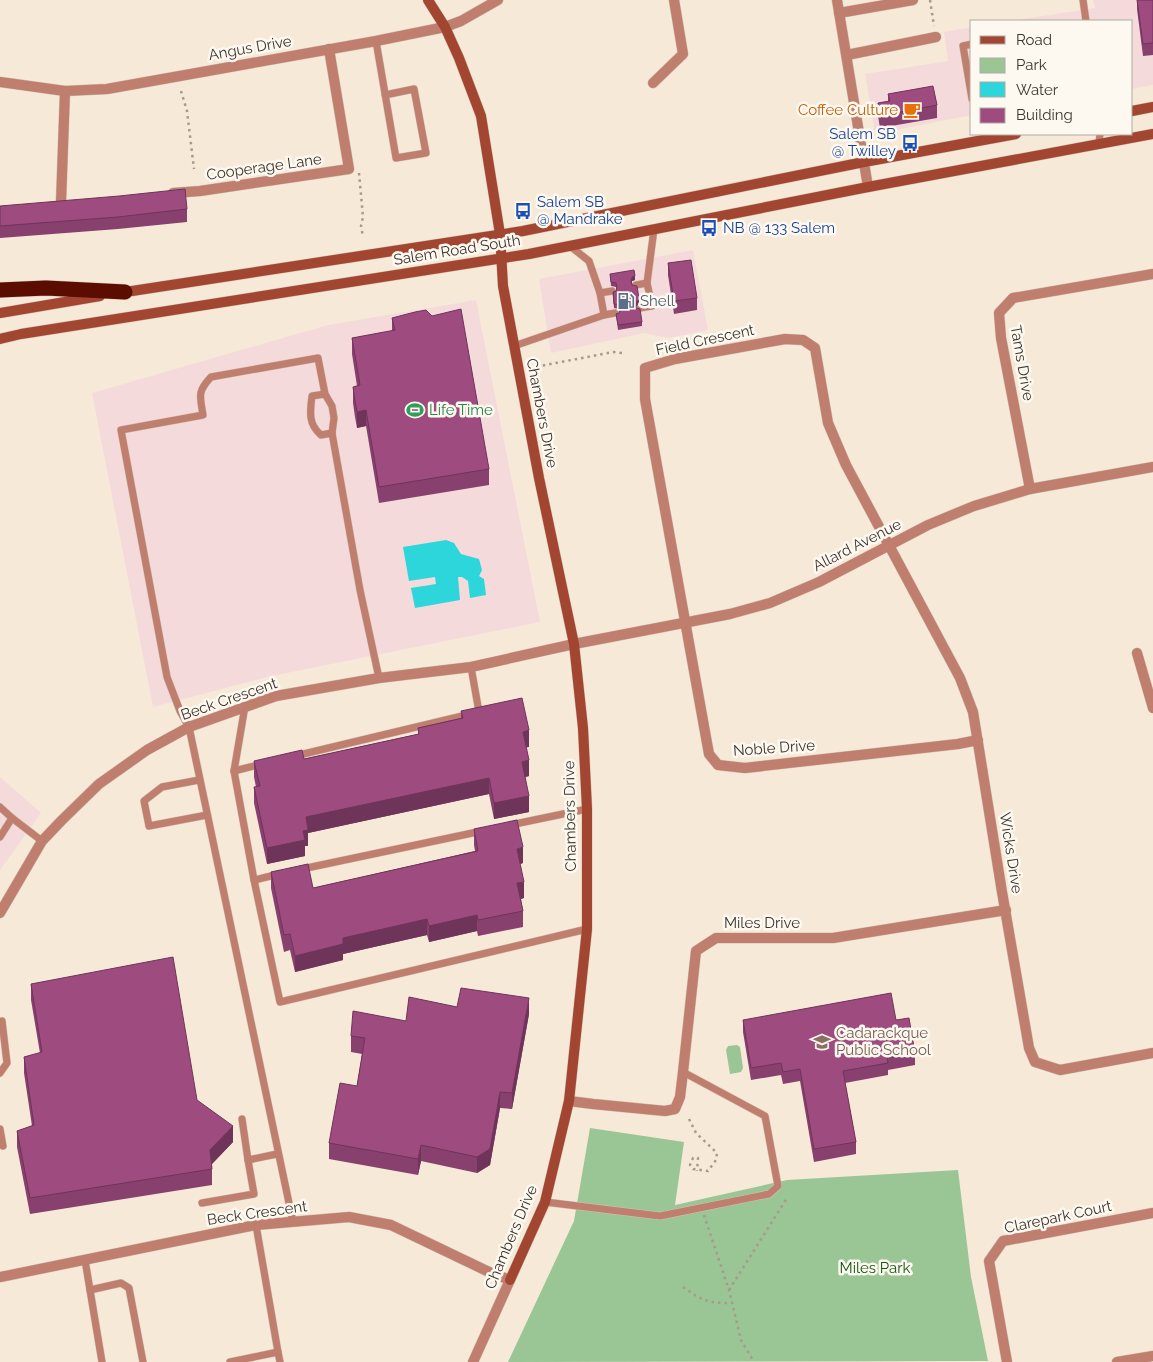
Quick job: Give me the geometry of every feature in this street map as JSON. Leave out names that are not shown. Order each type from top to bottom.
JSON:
[{"type":"highway","points":[[0,290],[46,288],[125,292]]},
{"type":"main road","name":"Chambers Drive","points":[[428,0],[445,27],[481,116],[500,234],[503,286],[574,644],[583,728],[587,809],[587,929],[569,1101],[545,1202],[510,1280]]},
{"type":"main road","points":[[1133,112],[1153,107]]},
{"type":"main road","name":"Salem Road South","points":[[0,339],[21,334],[570,246],[868,186],[980,167],[1100,138],[1153,134]]},
{"type":"main road","name":"Salem Road South","points":[[0,313],[45,304],[500,234],[864,162],[978,137],[1003,135]]},
{"type":"street","name":"Angus Drive","points":[[0,82],[65,91],[107,89],[445,27],[461,21],[498,0]]},
{"type":"street","points":[[652,83],[683,54],[674,0]]},
{"type":"street","points":[[837,0],[868,186]]},
{"type":"street","points":[[839,13],[913,0]]},
{"type":"street","points":[[847,55],[936,37]]},
{"type":"street","name":"Cooperage Lane","points":[[160,194],[200,191],[350,169],[329,49]]},
{"type":"street","points":[[61,202],[65,91]]},
{"type":"street","name":"Tams Drive","points":[[1030,489],[999,313],[1013,298],[1153,274]]},
{"type":"street","name":"Field Crescent","points":[[687,624],[645,399],[645,368],[675,359],[785,339],[804,340],[814,348],[828,423],[846,465],[889,546]]},
{"type":"street","name":"Allard Avenue","points":[[574,644],[687,624],[770,603],[819,582],[928,525],[974,506],[1030,489],[1153,467]]},
{"type":"street","name":"Wicks Drive","points":[[889,546],[960,678],[974,712],[1030,1048],[1035,1062],[1060,1070],[1153,1053]]},
{"type":"street","name":"Noble Drive","points":[[687,624],[710,754],[718,765],[745,768],[978,740]]},
{"type":"street","name":"Beck Crescent","points":[[0,913],[42,841],[99,784],[147,750],[189,727],[276,696],[379,678],[471,667],[574,644]]},
{"type":"street","points":[[1137,653],[1153,708]]},
{"type":"street","name":"Miles Drive","points":[[569,1101],[665,1111],[675,1108],[680,1097],[696,951],[716,938],[833,938],[1006,910]]},
{"type":"street","name":"Clarepark Court","points":[[1007,1362],[989,1262],[1003,1241],[1153,1213]]},
{"type":"street","name":"Beck Crescent","points":[[0,1277],[256,1225],[349,1217],[391,1225],[510,1280]]},
{"type":"street","name":"Chambers Drive","points":[[473,1362],[510,1280]]},
{"type":"street","points":[[1117,1362],[1153,1356]]},
{"type":"lane","points":[[1083,0],[1086,20]]},
{"type":"lane","points":[[376,41],[385,95],[396,158],[426,153],[414,89],[385,95]]},
{"type":"lane","points":[[970,44],[963,46],[970,87]]},
{"type":"lane","points":[[640,308],[652,306],[647,283],[654,229]]},
{"type":"lane","points":[[570,246],[589,262],[600,293],[604,315]]},
{"type":"lane","points":[[636,285],[647,283]]},
{"type":"lane","points":[[600,293],[612,291]]},
{"type":"lane","points":[[514,346],[604,315],[615,313]]},
{"type":"lane","points":[[292,1222],[189,727],[180,711],[167,677],[121,430],[203,415],[200,398],[202,387],[211,377],[318,358],[325,394],[332,406],[334,418],[332,433],[360,590],[379,678]]},
{"type":"lane","points":[[325,394],[312,396],[311,421],[314,429],[320,435],[332,433]]},
{"type":"lane","points":[[290,758],[479,712],[471,667]]},
{"type":"lane","points":[[246,706],[234,771],[254,880],[280,1002],[587,929]]},
{"type":"lane","points":[[234,771],[272,762]]},
{"type":"lane","points":[[199,780],[162,787],[144,801],[149,826],[206,815]]},
{"type":"lane","points":[[0,807],[42,841]]},
{"type":"lane","points":[[498,828],[587,809]]},
{"type":"lane","points":[[0,837],[12,818]]},
{"type":"lane","points":[[293,871],[488,830]]},
{"type":"lane","points":[[254,880],[283,873]]},
{"type":"lane","points":[[0,1073],[7,1063],[2,1021]]},
{"type":"lane","points":[[545,1202],[660,1216],[703,1209],[768,1194],[778,1186],[765,1116],[683,1072]]},
{"type":"lane","points":[[202,1203],[254,1194],[242,1119]]},
{"type":"lane","points":[[0,1129],[3,1146]]},
{"type":"lane","points":[[248,1160],[277,1154]]},
{"type":"lane","points":[[256,1225],[280,1362]]},
{"type":"lane","points":[[85,1260],[102,1362]]},
{"type":"lane","points":[[90,1290],[121,1283],[129,1288],[143,1362]]},
{"type":"lane","points":[[230,1362],[278,1352]]},
{"type":"path","points":[[930,0],[936,37]]},
{"type":"path","points":[[181,91],[187,111],[194,169]]},
{"type":"path","points":[[519,370],[613,352],[622,353]]},
{"type":"path","points":[[689,1119],[696,1133],[717,1153],[716,1160],[708,1171],[697,1171],[693,1169],[690,1165],[693,1158],[698,1158],[697,1171]]},
{"type":"path","points":[[729,1290],[787,1198]]},
{"type":"path","points":[[703,1209],[704,1219],[729,1290],[742,1340],[754,1362]]},
{"type":"path","points":[[683,1287],[700,1300],[714,1303],[732,1303]]},
{"type":"shaded area","points":[[1093,0],[1153,0],[1153,85],[1133,89],[1133,20],[1017,20],[1095,8]]},
{"type":"shaded area","points":[[970,27],[970,115],[875,134],[865,74],[948,61],[944,32]]},
{"type":"shaded area","points":[[693,250],[708,330],[669,338],[644,333],[551,353],[539,279]]},
{"type":"shaded area","points":[[476,300],[540,622],[267,677],[153,707],[92,393],[328,325]]},
{"type":"shaded area","points":[[0,777],[41,813],[0,870]]},
{"type":"green space","points":[[737,1045],[740,1047],[743,1068],[741,1072],[730,1074],[726,1050],[728,1046]]},
{"type":"green space","name":"Miles Park","points":[[590,1128],[684,1142],[675,1205],[787,1180],[958,1170],[971,1277],[988,1361],[508,1362],[574,1221]]},
{"type":"water","points":[[446,540],[454,543],[461,554],[479,559],[482,570],[479,576],[484,579],[486,595],[470,598],[468,581],[458,577],[460,600],[415,608],[411,588],[436,584],[435,577],[409,581],[403,547]]},
{"type":"building","points":[[1137,0],[1153,0],[1153,43],[1143,44]]},
{"type":"building","points":[[933,86],[937,105],[880,116],[878,103],[890,101],[888,94]]},
{"type":"building","points":[[185,189],[187,209],[118,217],[0,226],[0,206]]},
{"type":"building","points":[[691,260],[697,298],[674,301],[668,263]]},
{"type":"building","points":[[634,270],[635,276],[632,277],[631,281],[632,285],[637,286],[639,299],[635,304],[636,308],[640,309],[642,322],[618,325],[616,314],[619,313],[620,308],[619,305],[614,304],[613,292],[616,291],[617,287],[616,283],[611,282],[610,274]]},
{"type":"building","name":"Life Time","points":[[461,309],[489,469],[379,487],[366,410],[357,412],[355,401],[353,387],[360,385],[352,338],[395,330],[392,318],[426,310],[432,316]]},
{"type":"building","points":[[522,698],[529,730],[523,732],[529,760],[522,762],[529,796],[494,803],[489,778],[306,817],[308,830],[303,831],[305,840],[267,848],[254,787],[260,786],[254,761],[302,750],[304,759],[419,734],[418,728],[463,718],[461,711]]},
{"type":"building","points":[[517,820],[523,847],[517,849],[524,882],[517,883],[523,911],[478,920],[477,915],[429,926],[427,919],[343,938],[343,944],[295,956],[290,934],[284,935],[271,872],[308,864],[313,888],[478,851],[474,829]]},
{"type":"building","points":[[173,957],[197,1100],[233,1126],[210,1150],[212,1169],[30,1198],[17,1131],[34,1125],[24,1057],[42,1052],[31,984]]},
{"type":"building","points":[[461,988],[529,998],[512,1093],[500,1092],[490,1149],[477,1157],[421,1145],[418,1159],[329,1143],[340,1083],[357,1086],[365,1038],[351,1036],[353,1011],[406,1021],[409,997],[457,1007]]},
{"type":"building","points":[[891,993],[896,1020],[909,1018],[915,1053],[887,1058],[888,1063],[843,1071],[856,1142],[814,1149],[800,1069],[783,1072],[781,1063],[751,1068],[743,1020]]},
{"type":"place","name":"Coffee Culture","points":[[912,110]]},
{"type":"place","name":"Salem SB @ Twilley","points":[[910,143]]},
{"type":"place","name":"Salem SB @ Mandrake","points":[[523,211]]},
{"type":"place","name":"NB @ 133 Salem","points":[[709,228]]},
{"type":"place","name":"Shell","points":[[626,301]]},
{"type":"place","name":"Life Time","points":[[415,410]]},
{"type":"place","name":"Cadarackque Public School","points":[[822,1042]]}]
